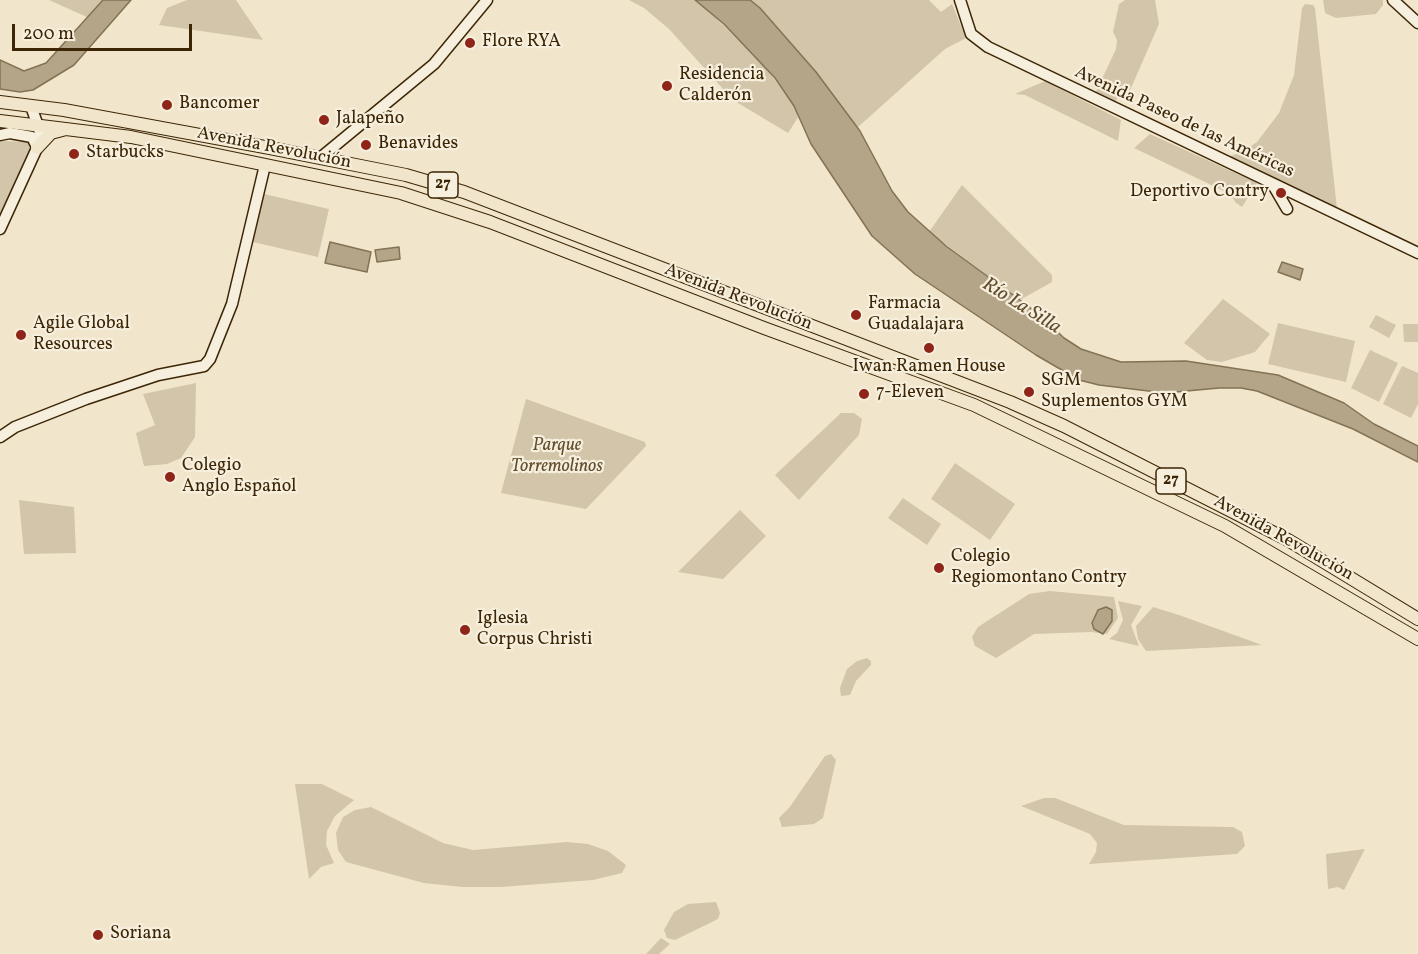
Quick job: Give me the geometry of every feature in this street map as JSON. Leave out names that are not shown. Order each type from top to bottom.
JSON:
[{"type":"main road","name":"Avenida Revolución","points":[[0,102],[31,105],[320,158],[406,175],[464,192],[986,391],[1064,426],[1288,540],[1418,619]]},
{"type":"main road","name":"Avenida Revolución","points":[[4,121],[131,137],[433,202],[490,222],[764,328],[974,405],[1234,530],[1418,639]]},
{"type":"main road","points":[[37,148],[51,134],[71,128]]},
{"type":"main road","points":[[270,166],[304,165],[320,158]]},
{"type":"main road","points":[[320,158],[319,166],[324,171],[356,184]]},
{"type":"main road","points":[[974,405],[986,391]]},
{"type":"street","points":[[320,158],[434,64],[487,0]]},
{"type":"street","name":"Avenida Paseo de las Américas","points":[[960,0],[971,34],[988,47],[1418,252]]},
{"type":"street","points":[[1393,0],[1418,23]]},
{"type":"street","points":[[17,103],[4,121],[0,134],[33,137],[37,148]]},
{"type":"street","points":[[0,229],[37,148],[38,124],[31,105]]},
{"type":"street","points":[[0,437],[15,427],[114,389],[158,375],[204,366],[210,359],[232,304],[270,166]]},
{"type":"street","points":[[1270,183],[1279,193],[1287,209]]},
{"type":"green space","points":[[49,0],[103,0],[89,18]]},
{"type":"green space","points":[[187,0],[236,0],[263,40],[159,25],[167,8]]},
{"type":"green space","points":[[629,0],[695,0],[707,9],[763,64],[794,106],[799,116],[788,133],[733,100],[669,29],[644,8]]},
{"type":"green space","points":[[750,0],[929,0],[941,12],[952,4],[966,38],[945,49],[857,128],[816,72]]},
{"type":"green space","points":[[1125,0],[1155,0],[1159,24],[1128,95],[1119,94],[1115,103],[1095,94],[1116,49],[1117,40],[1113,32],[1119,4]]},
{"type":"green space","points":[[1323,0],[1383,0],[1383,5],[1376,14],[1336,18],[1325,13]]},
{"type":"green space","points":[[1305,4],[1313,5],[1315,8],[1337,209],[1228,157],[1242,152],[1257,142],[1279,113],[1294,75],[1302,8]]},
{"type":"green space","points":[[1045,81],[1121,120],[1118,141],[1025,95],[1015,94]]},
{"type":"green space","points":[[1150,134],[1257,183],[1242,207],[1230,194],[1134,148]]},
{"type":"green space","points":[[0,141],[33,142],[0,215]]},
{"type":"green space","points":[[962,185],[1052,275],[1052,282],[1020,300],[929,232]]},
{"type":"green space","points":[[264,194],[329,209],[318,257],[253,242]]},
{"type":"green space","points":[[1223,299],[1270,334],[1255,352],[1222,362],[1207,360],[1184,343]]},
{"type":"green space","points":[[1376,315],[1396,325],[1389,338],[1369,327]]},
{"type":"green space","points":[[1278,323],[1355,341],[1346,382],[1268,364]]},
{"type":"green space","points":[[1403,324],[1418,324],[1418,342],[1404,342]]},
{"type":"green space","points":[[1370,350],[1398,363],[1379,402],[1351,388]]},
{"type":"green space","points":[[1402,366],[1418,373],[1418,404],[1411,418],[1383,404]]},
{"type":"green space","points":[[196,383],[195,437],[181,458],[167,464],[144,466],[136,433],[155,425],[143,394]]},
{"type":"green space","name":"Parque Torremolinos","points":[[526,399],[645,442],[646,446],[586,509],[501,493]]},
{"type":"green space","points":[[841,413],[854,413],[862,419],[859,435],[799,500],[775,475]]},
{"type":"green space","points":[[955,463],[1015,504],[990,540],[931,499]]},
{"type":"green space","points":[[903,498],[941,524],[927,545],[888,518]]},
{"type":"green space","points":[[19,500],[74,507],[76,553],[24,554]]},
{"type":"green space","points":[[740,510],[766,536],[723,579],[678,572]]},
{"type":"green space","points":[[1050,591],[1114,597],[1118,618],[1107,634],[1091,632],[1034,634],[996,658],[975,646],[972,637],[978,627],[1029,594]]},
{"type":"green space","points":[[1118,601],[1142,606],[1131,625],[1139,646],[1109,639],[1117,633],[1123,620]]},
{"type":"green space","points":[[1153,607],[1262,645],[1146,651],[1138,639],[1136,626]]},
{"type":"green space","points":[[867,658],[871,661],[871,665],[856,681],[850,695],[841,696],[840,688],[847,669],[857,661]]},
{"type":"green space","points":[[831,754],[836,760],[823,818],[814,824],[782,827],[779,818],[789,808],[825,756]]},
{"type":"green space","points":[[295,784],[322,784],[354,800],[335,816],[327,831],[326,845],[334,863],[321,867],[309,879]]},
{"type":"green space","points":[[1044,798],[1055,798],[1124,825],[1233,827],[1242,832],[1245,846],[1237,854],[1089,864],[1096,852],[1097,843],[1090,834],[1021,806]]},
{"type":"green space","points":[[371,807],[443,843],[473,850],[567,842],[588,844],[608,851],[626,865],[622,873],[593,880],[501,887],[462,887],[424,883],[346,862],[338,850],[336,833],[343,817],[355,810]]},
{"type":"green space","points":[[1365,849],[1344,890],[1338,887],[1328,889],[1326,854]]},
{"type":"green space","points":[[716,902],[720,913],[718,919],[675,940],[667,938],[664,930],[674,912],[688,904]]},
{"type":"green space","points":[[661,938],[670,944],[659,954],[646,954]]},
{"type":"water","points":[[103,0],[131,0],[74,65],[33,90],[20,92],[0,89],[0,60],[24,71],[46,63]]},
{"type":"water","name":"Río La Silla","points":[[695,0],[750,0],[760,8],[816,72],[860,131],[892,191],[908,212],[946,246],[1039,314],[1064,338],[1081,349],[1121,362],[1186,361],[1278,375],[1344,403],[1374,424],[1418,446],[1418,462],[1353,429],[1257,391],[1219,388],[1165,393],[1099,385],[1079,380],[1036,355],[915,274],[872,236],[811,144],[794,106],[775,78],[724,24]]},
{"type":"water","points":[[330,242],[371,252],[367,272],[325,263]]},
{"type":"water","points":[[399,247],[400,259],[377,262],[375,250]]},
{"type":"water","points":[[1282,262],[1303,269],[1300,280],[1278,272]]},
{"type":"water","points":[[1106,607],[1112,610],[1112,621],[1103,634],[1094,629],[1092,623],[1098,610]]},
{"type":"place","name":"Flore RYA","points":[[470,43]]},
{"type":"place","name":"Residencia Calderón","points":[[667,86]]},
{"type":"place","name":"Bancomer","points":[[167,105]]},
{"type":"place","name":"Jalapeño","points":[[324,120]]},
{"type":"place","name":"Benavides","points":[[366,145]]},
{"type":"place","name":"Starbucks","points":[[74,154]]},
{"type":"place","name":"Deportivo Contry","points":[[1281,193]]},
{"type":"place","name":"Farmacia Guadalajara","points":[[856,315]]},
{"type":"place","name":"Agile Global Resources","points":[[21,335]]},
{"type":"place","name":"Iwan Ramen House","points":[[929,348]]},
{"type":"place","name":"SGM Suplementos GYM","points":[[1029,392]]},
{"type":"place","name":"7-Eleven","points":[[864,394]]},
{"type":"place","name":"Colegio Anglo Español","points":[[170,477]]},
{"type":"place","name":"Colegio Regiomontano Contry","points":[[939,568]]},
{"type":"place","name":"Iglesia Corpus Christi","points":[[465,630]]},
{"type":"place","name":"Soriana","points":[[98,935]]}]
